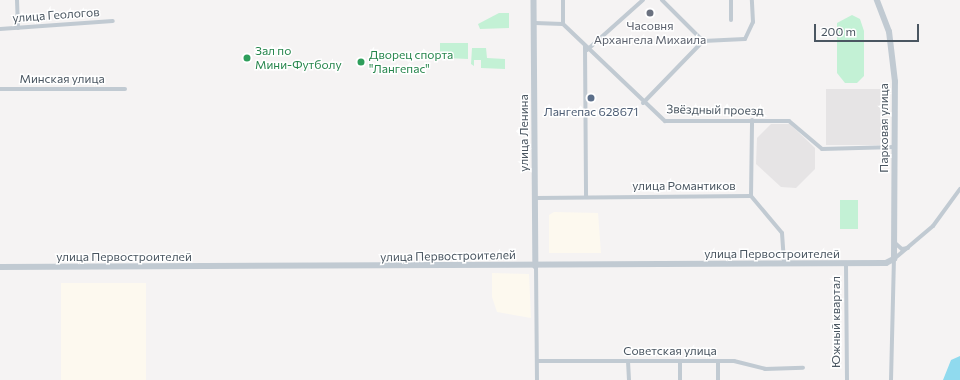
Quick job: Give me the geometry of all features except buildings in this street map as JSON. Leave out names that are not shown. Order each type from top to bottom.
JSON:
[{"type":"street","points":[[17,0],[18,28]]},
{"type":"street","name":"улица Ленина","points":[[534,0],[536,266]]},
{"type":"street","points":[[535,23],[563,24],[563,0]]},
{"type":"street","points":[[586,197],[587,50],[643,0]]},
{"type":"street","points":[[662,0],[703,40]]},
{"type":"street","points":[[731,0],[731,20]]},
{"type":"street","points":[[643,103],[703,40],[745,39],[753,22],[752,0]]},
{"type":"street","name":"Парковая улица","points":[[876,0],[892,44],[895,148],[894,259]]},
{"type":"street","name":"улица Геологов","points":[[0,29],[113,21]]},
{"type":"street","name":"Звёздный проезд","points":[[563,24],[587,50],[643,103],[665,120],[752,120],[793,122],[822,149],[895,148]]},
{"type":"street","name":"Минская улица","points":[[0,89],[125,89]]},
{"type":"street","points":[[751,196],[752,120]]},
{"type":"street","points":[[891,380],[894,259],[909,248],[940,218],[960,189]]},
{"type":"street","name":"улица Романтиков","points":[[536,198],[751,196],[782,233],[784,265]]},
{"type":"street","points":[[895,243],[902,249],[909,248]]},
{"type":"street","name":"улица Первостроителей","points":[[0,268],[784,265],[882,264],[894,259]]},
{"type":"street","name":"Южный квартал","points":[[846,264],[847,380]]},
{"type":"street","points":[[536,266],[537,380]]},
{"type":"street","points":[[680,360],[680,380]]},
{"type":"street","name":"Советская улица","points":[[537,361],[680,360],[718,361],[765,369],[803,368]]},
{"type":"street","points":[[628,361],[629,380]]},
{"type":"street","points":[[718,361],[718,380]]},
{"type":"shaded area","points":[[826,89],[883,89],[883,145],[826,145]]},
{"type":"shaded area","points":[[771,124],[790,124],[815,148],[815,169],[796,188],[781,187],[756,164],[757,138]]},
{"type":"shaded area","points":[[554,212],[598,213],[601,253],[549,253],[549,215]]},
{"type":"shaded area","points":[[492,273],[529,274],[531,318],[497,312],[492,297]]},
{"type":"shaded area","points":[[61,283],[146,283],[146,380],[61,380]]},
{"type":"green space","points":[[499,13],[509,13],[509,28],[480,29],[478,24]]},
{"type":"green space","points":[[852,15],[860,19],[864,31],[864,76],[857,83],[845,83],[837,73],[837,23]]},
{"type":"green space","points":[[440,43],[468,43],[468,59],[446,58],[440,52]]},
{"type":"green space","points":[[472,48],[486,48],[487,58],[505,59],[505,69],[481,68],[481,60],[474,60],[474,66],[471,64]]},
{"type":"green space","points":[[840,200],[858,200],[858,229],[840,229]]},
{"type":"water","points":[[960,356],[960,380],[943,380],[951,360]]},
{"type":"place","name":"Часовня Архангела Михаила","points":[[650,13]]},
{"type":"place","name":"Зал по Мини-Футболу","points":[[247,58]]},
{"type":"place","name":"Дворец спорта \"Лангепас\"","points":[[361,62]]},
{"type":"place","name":"Лангепас 628671","points":[[591,98]]}]
